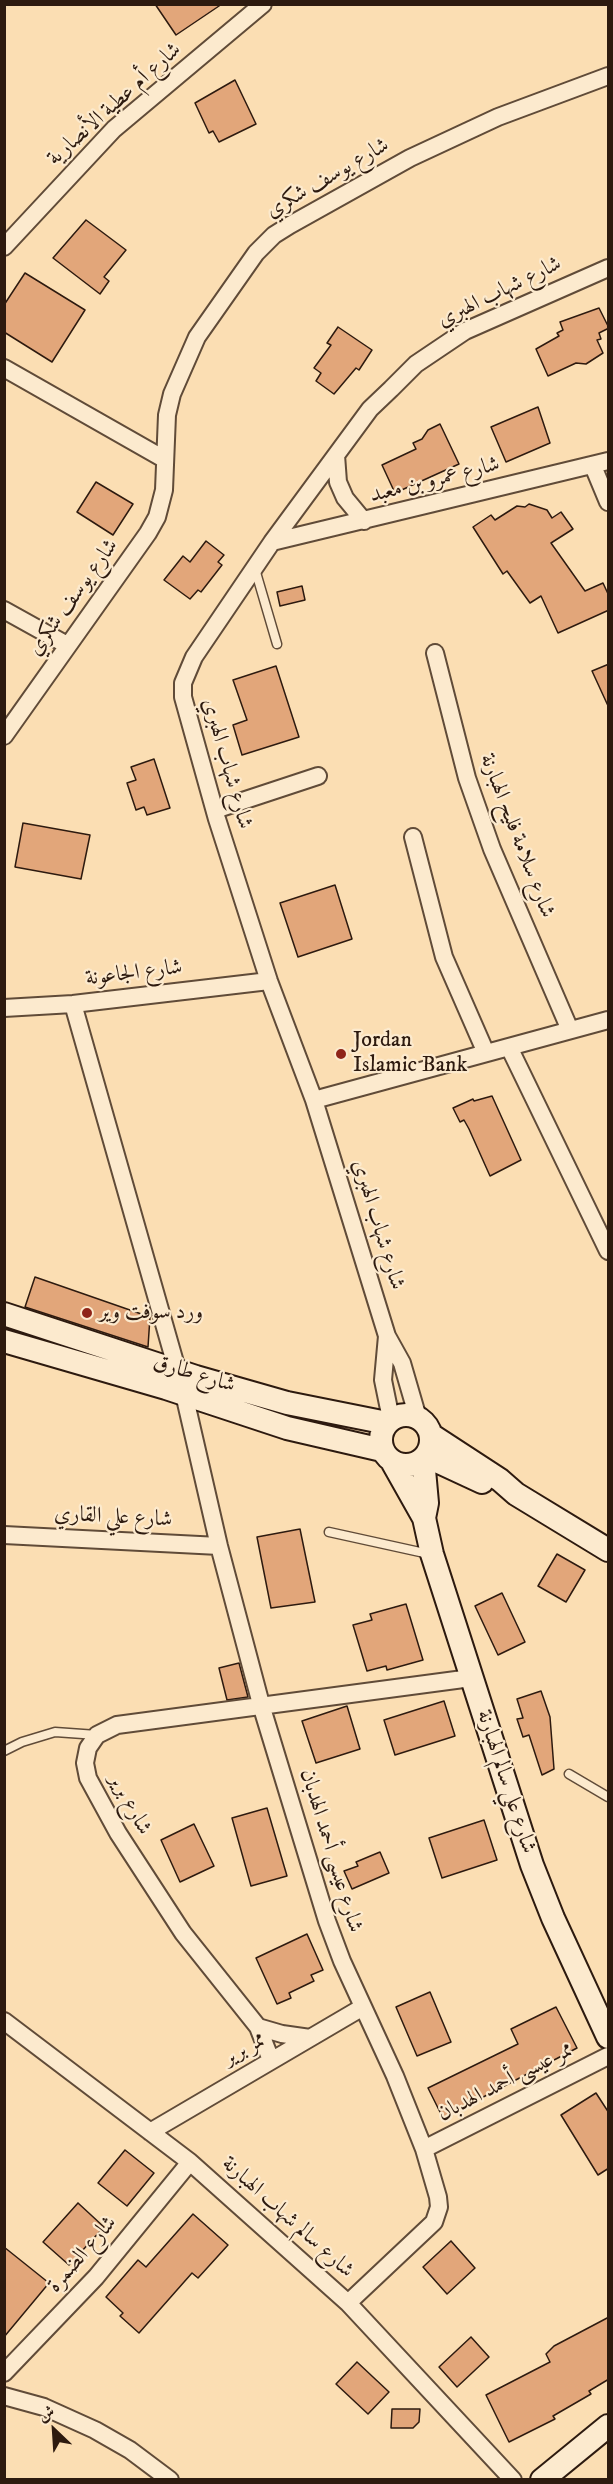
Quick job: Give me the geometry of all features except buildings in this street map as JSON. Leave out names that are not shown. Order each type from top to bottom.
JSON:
[{"type":"street","name":"شارع أم عطية الأنصارية","points":[[4,247],[114,129],[263,4]]},
{"type":"street","name":"شارع يوسف شكري","points":[[4,736],[148,533],[161,502],[167,415],[172,394],[197,337],[256,253],[274,236],[421,153],[498,117],[609,76]]},
{"type":"street","name":"شارع شهاب الهبري","points":[[425,1442],[402,1363],[387,1336],[314,1100],[269,981],[214,810],[183,697],[183,683],[194,657],[272,542],[370,409],[416,364],[437,348],[495,315],[609,268]]},
{"type":"street","points":[[4,368],[164,459]]},
{"type":"street","points":[[336,455],[338,482],[345,498],[364,521]]},
{"type":"street","points":[[601,463],[609,502]]},
{"type":"street","name":"شارع عمرو بن معبد","points":[[272,542],[601,463]]},
{"type":"street","points":[[4,610],[67,645]]},
{"type":"street","name":"شارع سلامة فليح الهبارنة","points":[[435,653],[456,739],[474,799],[492,849],[570,1030]]},
{"type":"street","points":[[214,810],[318,776]]},
{"type":"street","points":[[413,837],[444,957],[486,1053]]},
{"type":"street","name":"شارع الجاعونة","points":[[4,1008],[73,1004],[269,981]]},
{"type":"street","name":"شارع عيسى أحمد الهدبان","points":[[73,1004],[184,1395],[219,1546],[262,1708],[327,1921],[395,2076],[424,2149],[438,2197],[439,2208],[434,2222],[348,2303]]},
{"type":"street","points":[[314,1100],[609,1020]]},
{"type":"street","points":[[509,1047],[609,1251]]},
{"type":"street","name":"شارع طارق","points":[[4,1314],[287,1403],[389,1421],[400,1415],[425,1442],[409,1466],[388,1456],[287,1428],[4,1341]]},
{"type":"street","name":"شارع شهاب الهبري","points":[[387,1336],[382,1380],[389,1421]]},
{"type":"street","points":[[388,1456],[381,1436],[389,1421]]},
{"type":"street","points":[[425,1442],[473,1479],[516,1494],[609,1550]]},
{"type":"street","name":"شارع علي سالم الهبارنة","points":[[424,1518],[427,1503],[425,1442]]},
{"type":"street","name":"شارع علي سالم الهبارنة","points":[[388,1456],[424,1518],[432,1554],[536,1875],[557,1928],[609,2037]]},
{"type":"street","name":"شارع علي القاري","points":[[4,1535],[219,1546]]},
{"type":"street","points":[[97,1735],[117,1725],[262,1708],[471,1678]]},
{"type":"street","name":"شارع برير","points":[[97,1735],[88,1748],[85,1763],[88,1778],[102,1805],[183,1933],[258,2027],[271,2060]]},
{"type":"street","name":"ممر برير","points":[[150,2132],[363,2007]]},
{"type":"street","name":"شارع سالم شهاب الهبارنة","points":[[7,2027],[190,2162],[348,2303],[513,2480]]},
{"type":"street","points":[[258,2027],[282,2034],[310,2038]]},
{"type":"street","name":"ممر عيسى أحمد الهدبان","points":[[424,2149],[609,2056]]},
{"type":"street","name":"شارع الضمرة","points":[[4,2373],[96,2277],[190,2162]]},
{"type":"street","points":[[4,2396],[44,2407],[95,2430],[130,2450],[170,2480]]},
{"type":"street","points":[[542,2480],[609,2426]]},
{"type":"lane","points":[[255,569],[277,644]]},
{"type":"lane","points":[[329,1532],[432,1554]]},
{"type":"lane","points":[[4,1751],[22,1742],[55,1732],[97,1735]]},
{"type":"lane","points":[[569,1774],[609,1797]]},
{"type":"place","name":"Jordan Islamic Bank","points":[[341,1054]]},
{"type":"place","name":"ورد سوفت وير","points":[[87,1313]]}]
